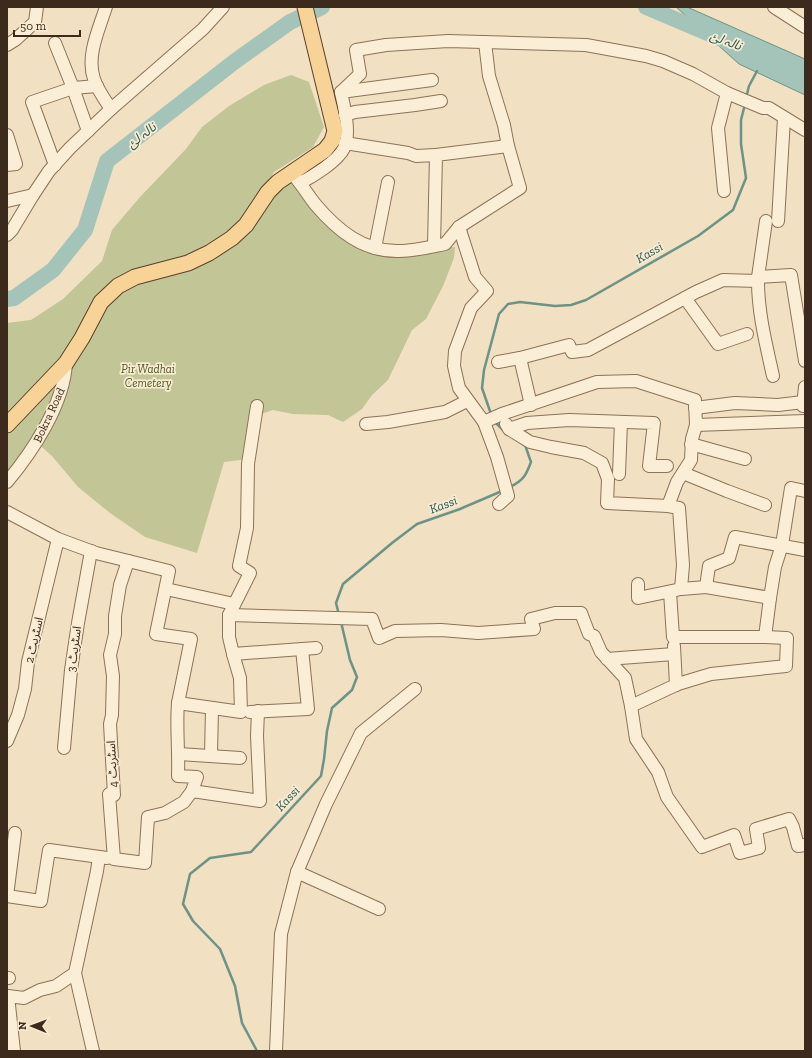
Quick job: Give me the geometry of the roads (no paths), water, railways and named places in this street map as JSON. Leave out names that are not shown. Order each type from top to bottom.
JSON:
[{"type":"main road","points":[[7,425],[66,362],[82,338],[101,302],[118,286],[135,277],[188,263],[210,253],[232,238],[246,225],[268,192],[296,178],[314,158],[325,150],[332,141],[335,131],[305,7]]},
{"type":"street","points":[[7,45],[15,40],[35,22],[37,7]]},
{"type":"street","points":[[106,7],[94,42],[92,70],[94,80],[111,109]]},
{"type":"street","points":[[7,235],[12,230],[33,195],[55,165],[111,109],[203,29],[223,7]]},
{"type":"street","points":[[774,7],[805,27]]},
{"type":"street","points":[[341,92],[360,74],[356,50],[386,45],[448,41],[586,45],[646,56],[663,61],[694,74],[727,93],[763,108],[769,108],[805,130]]},
{"type":"street","points":[[341,92],[345,115],[346,134],[344,148],[334,160],[322,170],[296,178],[314,202],[334,224],[362,244],[381,250],[400,251],[445,244],[459,227],[520,188],[508,146],[504,125],[488,72],[485,42]]},
{"type":"street","points":[[55,43],[88,131]]},
{"type":"street","points":[[341,92],[432,80]]},
{"type":"street","points":[[55,165],[32,102],[73,88],[97,86]]},
{"type":"street","points":[[724,191],[718,128],[727,93]]},
{"type":"street","points":[[345,115],[355,112],[415,106],[441,101]]},
{"type":"street","points":[[773,376],[760,316],[758,279],[772,221],[784,118]]},
{"type":"street","points":[[7,135],[16,164],[7,165]]},
{"type":"street","points":[[345,143],[416,156],[508,146]]},
{"type":"street","points":[[434,246],[436,155]]},
{"type":"street","points":[[376,248],[388,182]]},
{"type":"street","points":[[7,201],[33,195]]},
{"type":"street","points":[[459,227],[475,277],[487,291],[471,308],[455,351],[454,366],[458,388],[484,422],[505,483],[504,500]]},
{"type":"street","points":[[498,362],[520,358],[569,345],[572,352],[588,350],[685,298],[723,280],[758,279],[791,275],[805,361]]},
{"type":"street","points":[[685,298],[718,344],[747,334]]},
{"type":"street","points":[[520,358],[531,405]]},
{"type":"street","name":"Bokra Road","points":[[7,482],[21,466],[40,438],[57,401],[66,376],[66,362]]},
{"type":"street","points":[[484,422],[499,415],[597,382],[636,381],[694,400],[696,425],[691,444],[691,460],[677,482],[668,506]]},
{"type":"street","points":[[695,408],[735,403],[778,405],[804,404],[805,387]]},
{"type":"street","points":[[366,424],[388,422],[444,412],[467,401]]},
{"type":"street","points":[[241,712],[240,678],[229,637],[232,609],[250,573],[239,566],[247,528],[248,464],[256,406]]},
{"type":"street","points":[[499,415],[509,429],[530,442],[584,453],[602,463],[608,479],[607,503],[668,506],[679,508],[684,565],[676,590],[673,637],[676,685]]},
{"type":"street","points":[[509,429],[527,423],[569,420],[654,423],[649,466],[667,466]]},
{"type":"street","points":[[696,425],[805,421]]},
{"type":"street","points":[[619,474],[621,422]]},
{"type":"street","points":[[691,444],[745,459]]},
{"type":"street","points":[[683,473],[727,492],[765,505]]},
{"type":"street","points":[[765,638],[775,566],[782,545],[791,488],[805,491]]},
{"type":"street","points":[[7,512],[58,539],[91,551],[169,572],[156,634],[191,640],[178,702],[176,728],[179,754],[178,776],[196,777],[192,791],[184,802],[165,813],[148,817],[145,863],[50,850],[41,901],[7,896],[15,833]]},
{"type":"street","points":[[706,587],[709,566],[729,558],[735,537],[805,550]]},
{"type":"street","name":"اسٹریٹ 2","points":[[7,741],[18,715],[25,689],[28,662],[58,539]]},
{"type":"street","name":"اسٹریٹ 3","points":[[64,748],[71,670],[91,551]]},
{"type":"street","name":"اسٹریٹ 4","points":[[114,859],[109,794],[114,795],[110,724],[112,716],[113,676],[110,655],[115,634],[120,585],[128,561]]},
{"type":"street","points":[[638,584],[638,598],[676,590],[706,587],[770,598]]},
{"type":"street","points":[[166,589],[232,609],[315,618],[372,619],[379,638],[395,631],[441,630],[478,633],[534,629],[531,619],[555,614],[581,613],[589,634],[594,636],[601,652],[625,678],[636,739],[658,772],[666,797],[702,847],[734,835],[740,853],[759,848],[756,829],[789,819],[793,827],[798,846],[805,845]]},
{"type":"street","points":[[631,706],[676,685],[711,674],[786,666],[787,638],[673,637]]},
{"type":"street","points":[[233,654],[316,648]]},
{"type":"street","points":[[178,702],[241,712],[308,709],[302,649]]},
{"type":"street","points":[[607,659],[674,654]]},
{"type":"street","points":[[276,1051],[281,934],[297,872],[326,804],[361,733],[415,689]]},
{"type":"street","points":[[211,756],[212,708]]},
{"type":"street","points":[[192,791],[260,801],[257,736],[258,711]]},
{"type":"street","points":[[179,754],[240,758]]},
{"type":"street","points":[[93,1051],[74,973],[99,857]]},
{"type":"street","points":[[297,872],[379,909]]},
{"type":"street","points":[[14,1051],[8,996],[24,998],[40,990],[56,986],[74,973]]},
{"type":"water","name":"نالہ لئ","points":[[676,7],[687,7],[805,59],[805,95],[739,64]]},
{"type":"waterway","name":"نالہ لئ","points":[[7,299],[14,298],[53,270],[85,230],[107,161],[234,62],[290,22],[322,7]]},
{"type":"waterway","name":"نالہ لئ","points":[[646,7],[724,40]]},
{"type":"waterway","name":"Kassi","points":[[746,98],[749,86],[757,71]]},
{"type":"waterway","name":"Kassi","points":[[491,414],[482,388],[484,370],[499,314],[508,304],[520,302],[555,306],[571,305],[586,300],[698,236],[733,210],[746,178],[741,144],[741,120],[745,104]]},
{"type":"waterway","name":"Kassi","points":[[494,421],[503,430]]},
{"type":"waterway","name":"Kassi","points":[[510,487],[524,477],[531,462],[525,445]]},
{"type":"waterway","name":"Kassi","points":[[339,615],[336,603],[343,584],[392,543],[417,524],[460,509],[502,491]]},
{"type":"waterway","name":"Kassi","points":[[257,1051],[242,1023],[235,986],[220,949],[193,921],[183,904],[190,874],[210,858],[251,852],[321,776],[327,731],[332,708],[352,690],[357,677],[350,660],[341,622]]},
{"type":"park label","name":"Pir Wadhai Cemetery","points":[[148,376]]}]
